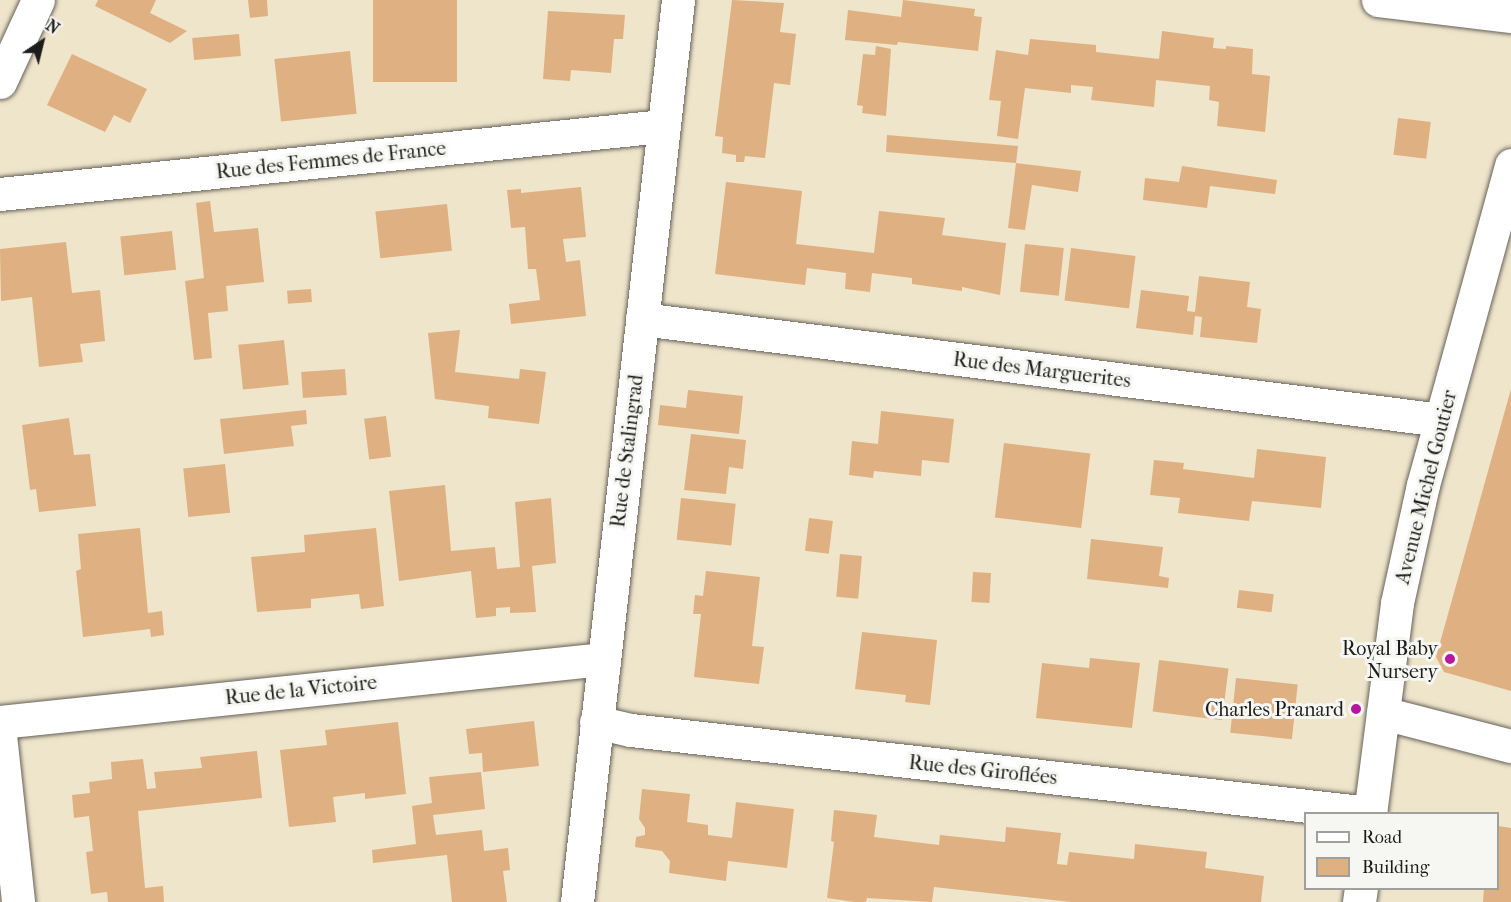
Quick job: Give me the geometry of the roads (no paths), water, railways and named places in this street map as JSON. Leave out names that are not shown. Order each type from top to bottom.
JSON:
[{"type":"street","points":[[0,82],[39,0]]},
{"type":"street","name":"Rue de Stalingrad","points":[[577,902],[662,126],[678,0]]},
{"type":"street","points":[[1378,0],[1511,16]]},
{"type":"street","name":"Rue des Femmes de France","points":[[0,194],[662,126]]},
{"type":"street","name":"Avenue Michel Goutier","points":[[1370,812],[1397,603],[1423,485],[1511,165]]},
{"type":"street","name":"Rue des Marguerites","points":[[642,319],[1441,420]]},
{"type":"street","name":"Rue de la Victoire","points":[[0,722],[603,659]]},
{"type":"street","points":[[1383,713],[1511,746]]},
{"type":"street","name":"Rue des Giroflées","points":[[596,722],[631,730],[1361,812]]},
{"type":"street","points":[[0,735],[18,902]]},
{"type":"place","name":"Royal Baby Nursery","points":[[1450,659]]},
{"type":"place","name":"Charles Pranard","points":[[1356,709]]}]
